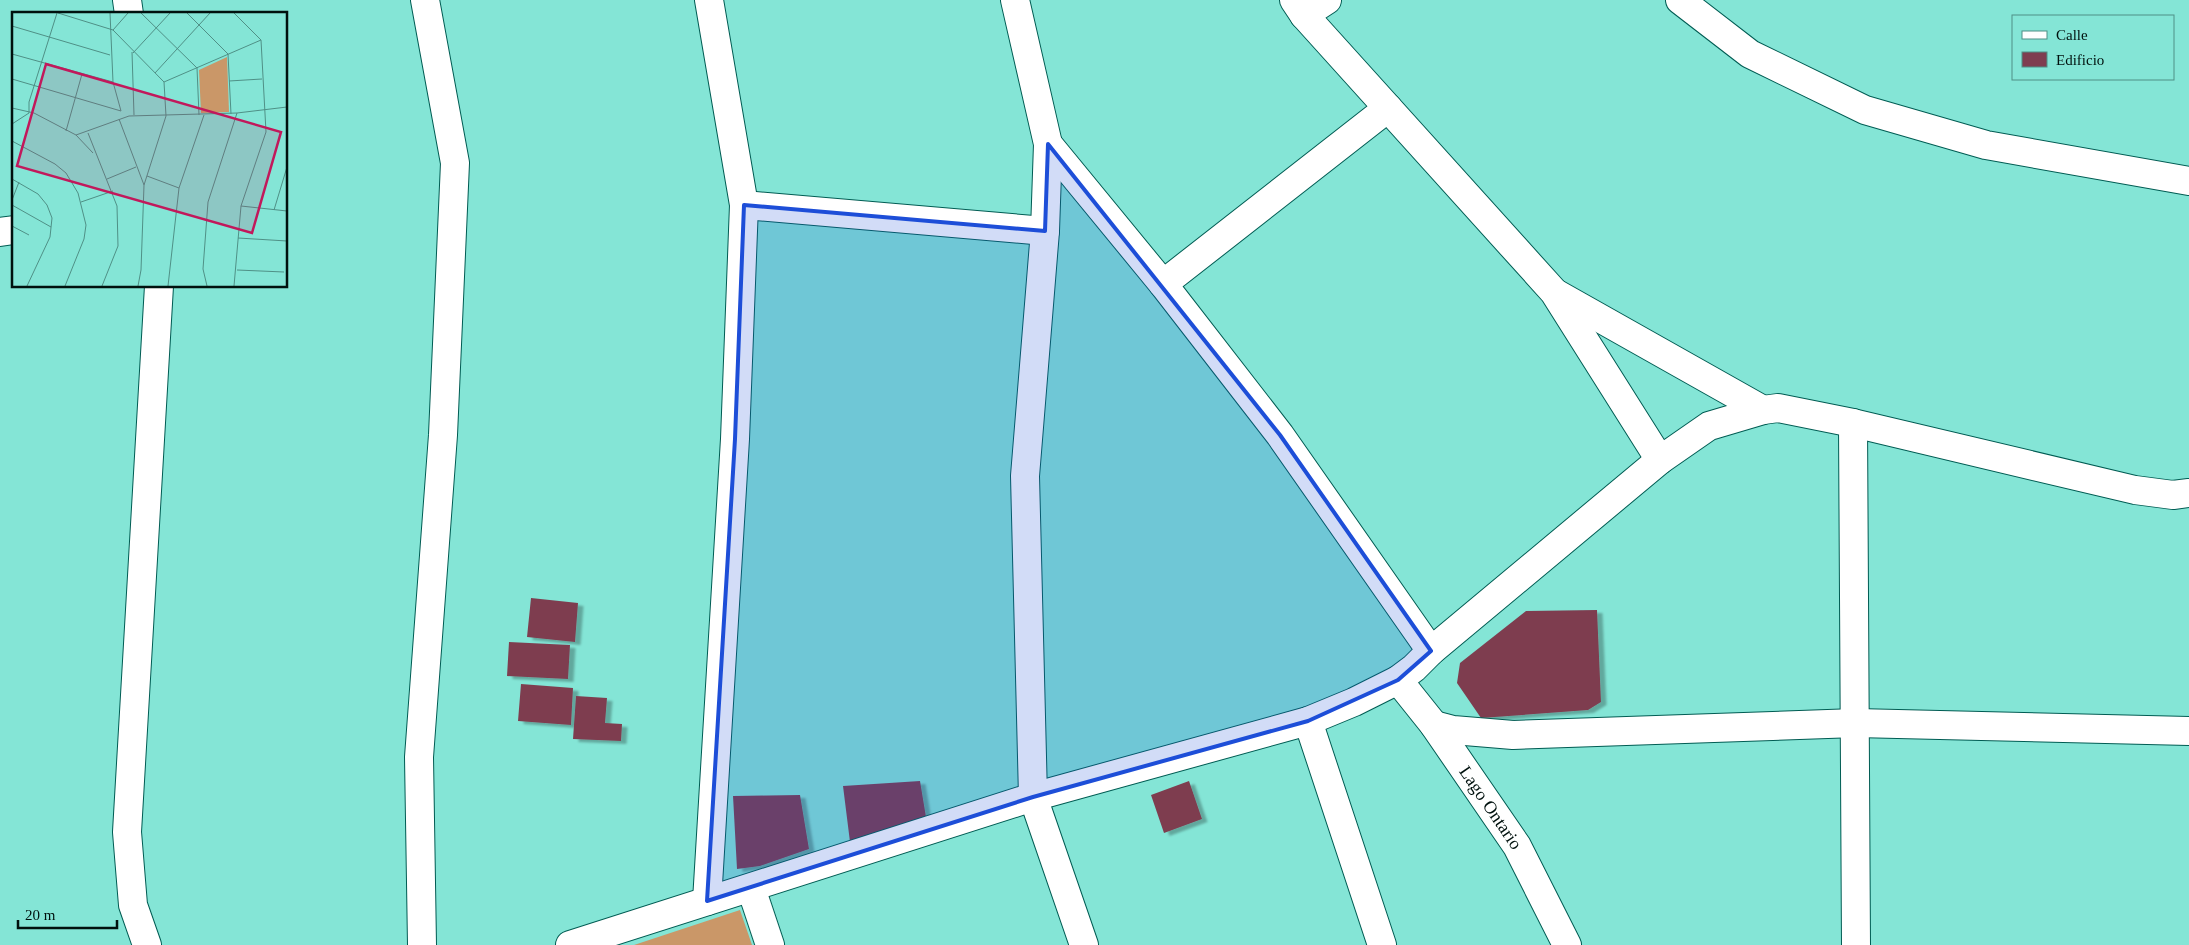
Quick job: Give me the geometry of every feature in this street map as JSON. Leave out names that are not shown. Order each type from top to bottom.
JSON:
[{"type":"street","points":[[422,945],[418,757],[443,435],[455,163],[424,0]]},
{"type":"street","points":[[707,901],[734,449],[744,205],[708,0]]},
{"type":"street","points":[[1015,0],[1048,144],[1045,231],[1025,476],[1033,796],[1084,945]]},
{"type":"street","points":[[1327,0],[1299,8],[1554,292],[1660,460]]},
{"type":"street","points":[[1680,0],[1750,54],[1865,110],[1986,144],[2189,181]]},
{"type":"street","points":[[1163,284],[1388,108]]},
{"type":"street","points":[[1048,144],[1163,284],[1280,435],[1431,651]]},
{"type":"street","points":[[744,205],[1045,231]]},
{"type":"street","points":[[147,945],[133,905],[127,832],[159,288]]},
{"type":"street","points":[[1554,292],[1763,410]]},
{"type":"street","points":[[570,945],[1033,796],[1308,721],[1354,702],[1398,680],[1414,668],[1431,651],[1660,460],[1709,426],[1763,410],[1778,408],[1854,423],[2135,490],[2173,494],[2189,492]]},
{"type":"street","points":[[1854,423],[1856,945]]},
{"type":"street","name":"Lago Ontario","points":[[1398,680],[1434,724],[1517,846],[1567,945]]},
{"type":"street","points":[[1308,721],[1382,945]]},
{"type":"street","points":[[1434,724],[1453,730],[1513,736],[1856,723],[2189,731]]},
{"type":"street","points":[[751,888],[770,945]]},
{"type":"highlighted area","points":[[1048,144],[1280,435],[1431,651],[1398,680],[1308,721],[1033,797],[707,901],[735,439],[744,205],[1045,231]]},
{"type":"shaded area","points":[[740,910],[752,945],[634,945]]},
{"type":"building","points":[[531,598],[578,603],[575,642],[527,637]]},
{"type":"building","points":[[1597,610],[1601,702],[1588,710],[1481,718],[1457,683],[1460,663],[1526,611]]},
{"type":"building","points":[[509,642],[570,645],[568,679],[507,676]]},
{"type":"building","points":[[521,684],[573,688],[571,725],[518,721]]},
{"type":"building","points":[[576,696],[607,698],[605,723],[622,724],[621,741],[573,739]]},
{"type":"building","points":[[920,781],[927,823],[850,842],[843,786]]},
{"type":"building","points":[[1189,781],[1202,819],[1164,833],[1151,795]]},
{"type":"building","points":[[800,795],[809,849],[760,866],[737,869],[733,796]]}]
